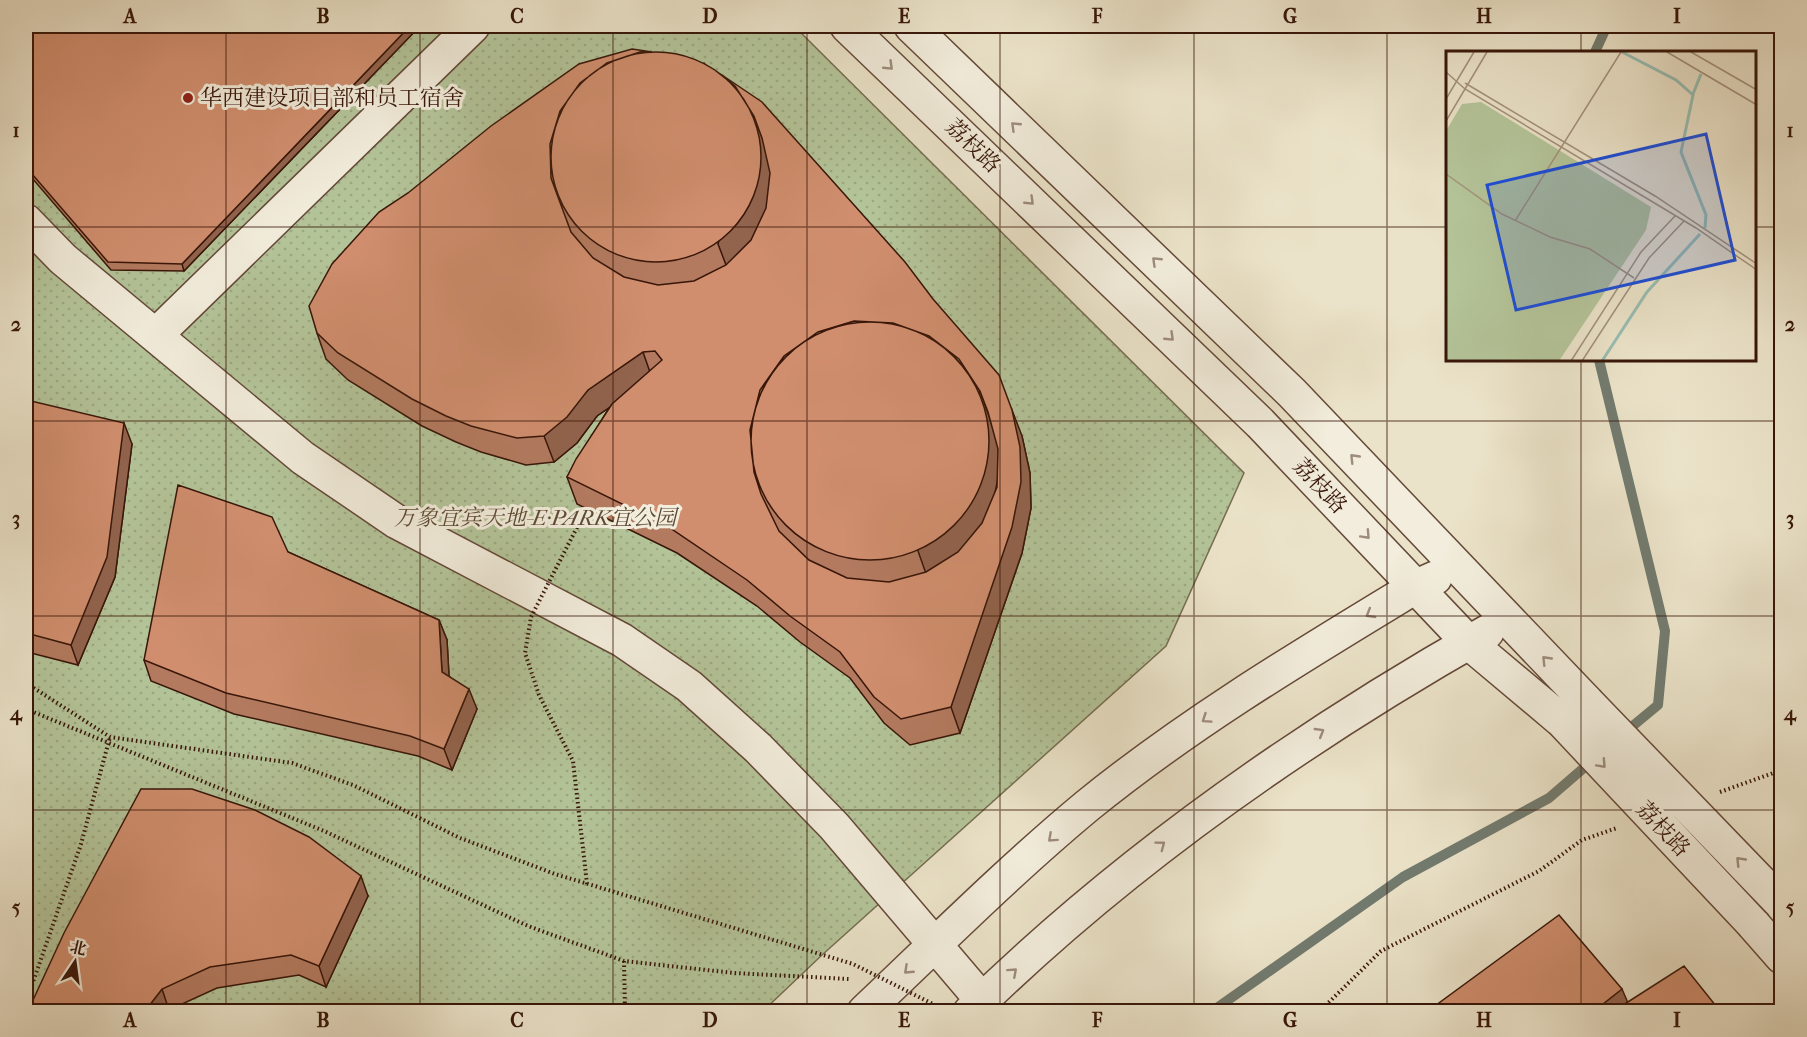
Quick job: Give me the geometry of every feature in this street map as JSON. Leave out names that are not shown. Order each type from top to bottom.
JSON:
[{"type":"street","points":[[156,335],[473,26]]},
{"type":"street","name":"荔枝路","points":[[847,26],[1260,423],[1468,642],[1574,712],[1781,903]]},
{"type":"street","name":"荔枝路","points":[[911,26],[1292,393],[1508,620],[1574,712],[1782,957]]},
{"type":"street","points":[[26,221],[63,259],[303,458],[397,522],[622,640],[689,686],[758,747],[834,826],[936,944],[976,1006],[1135,864],[1228,794],[1308,740],[1508,620]]},
{"type":"street","points":[[864,1011],[1087,806],[1266,677],[1415,587],[1459,568]]},
{"type":"path","points":[[587,884],[573,761],[539,695],[525,653],[531,617],[591,502]]},
{"type":"path","points":[[26,683],[110,737],[292,763],[353,785],[460,838],[587,884],[853,964],[949,1011]]},
{"type":"path","points":[[26,709],[324,831],[528,926],[624,961],[734,974],[850,979]]},
{"type":"path","points":[[26,1002],[81,844],[110,737]]},
{"type":"path","points":[[1715,794],[1782,770]]},
{"type":"path","points":[[1319,1011],[1382,951],[1539,871],[1582,840],[1626,824]]},
{"type":"path","points":[[624,961],[625,1011]]},
{"type":"green space","name":"万象宜宾天地-E·PARK宜公园","points":[[26,26],[794,26],[1244,473],[1166,646],[822,955],[763,1011],[26,1011]]},
{"type":"building","name":"华西建设项目部和员工宿舍","points":[[26,26],[410,26],[182,264],[108,262],[26,167]]},
{"type":"building","points":[[632,49],[652,52],[640,52],[607,63],[580,83],[560,111],[550,144],[551,178],[571,232],[593,258],[624,277],[658,285],[694,281],[726,265],[751,240],[766,208],[770,173],[754,116],[735,86],[716,71],[762,102],[905,262],[933,299],[999,375],[1012,410],[1020,447],[1021,482],[1012,527],[951,707],[901,719],[874,697],[840,652],[790,616],[747,580],[667,526],[567,477],[612,404],[662,360],[655,351],[643,352],[588,390],[567,417],[544,436],[517,438],[471,426],[412,399],[338,353],[317,333],[309,306],[332,264],[379,212],[408,193],[491,126],[579,64]],"holes":[[[854,321],[893,323],[929,336],[959,359],[980,391],[998,449],[997,487],[982,523],[958,552],[926,572],[889,582],[847,578],[809,560],[779,531],[761,494],[754,472],[750,430],[760,390],[784,356],[818,332]]]},
{"type":"building","points":[[646,52],[666,52],[687,56],[706,64],[731,82],[744,98],[757,126],[761,157],[757,188],[744,216],[731,232],[715,245],[687,258],[666,262],[646,262],[625,258],[606,250],[589,239],[574,224],[555,188],[551,167],[551,147],[555,126],[563,107],[574,90],[589,75],[625,56]]},
{"type":"building","points":[[858,322],[882,322],[905,327],[926,336],[946,349],[962,365],[975,385],[984,406],[989,441],[987,464],[980,487],[962,517],[946,533],[926,546],[905,555],[882,560],[858,560],[835,555],[814,546],[794,533],[778,517],[765,497],[756,476],[751,453],[751,429],[756,406],[765,385],[778,365],[794,349],[814,336],[835,327]]},
{"type":"building","points":[[31,401],[124,423],[107,557],[71,645],[26,633],[26,427]]},
{"type":"building","points":[[178,485],[272,517],[288,552],[439,620],[442,672],[469,689],[444,749],[410,736],[226,693],[144,660]]},
{"type":"building","points":[[141,789],[192,789],[255,810],[309,837],[361,876],[319,966],[291,955],[210,967],[162,989],[145,1011],[28,1011],[64,933]]},
{"type":"building","points":[[1559,915],[1622,989],[1594,1011],[1428,1011]]},
{"type":"building","points":[[1684,966],[1720,1011],[1613,1011],[1620,1007]]},
{"type":"waterway","points":[[1595,51],[1607,26]]},
{"type":"waterway","points":[[1599,362],[1665,631],[1658,705],[1623,734]]},
{"type":"waterway","points":[[1211,1012],[1403,877],[1549,798],[1593,760]]},
{"type":"place","name":"华西建设项目部和员工宿舍","points":[[188,98]]}]
